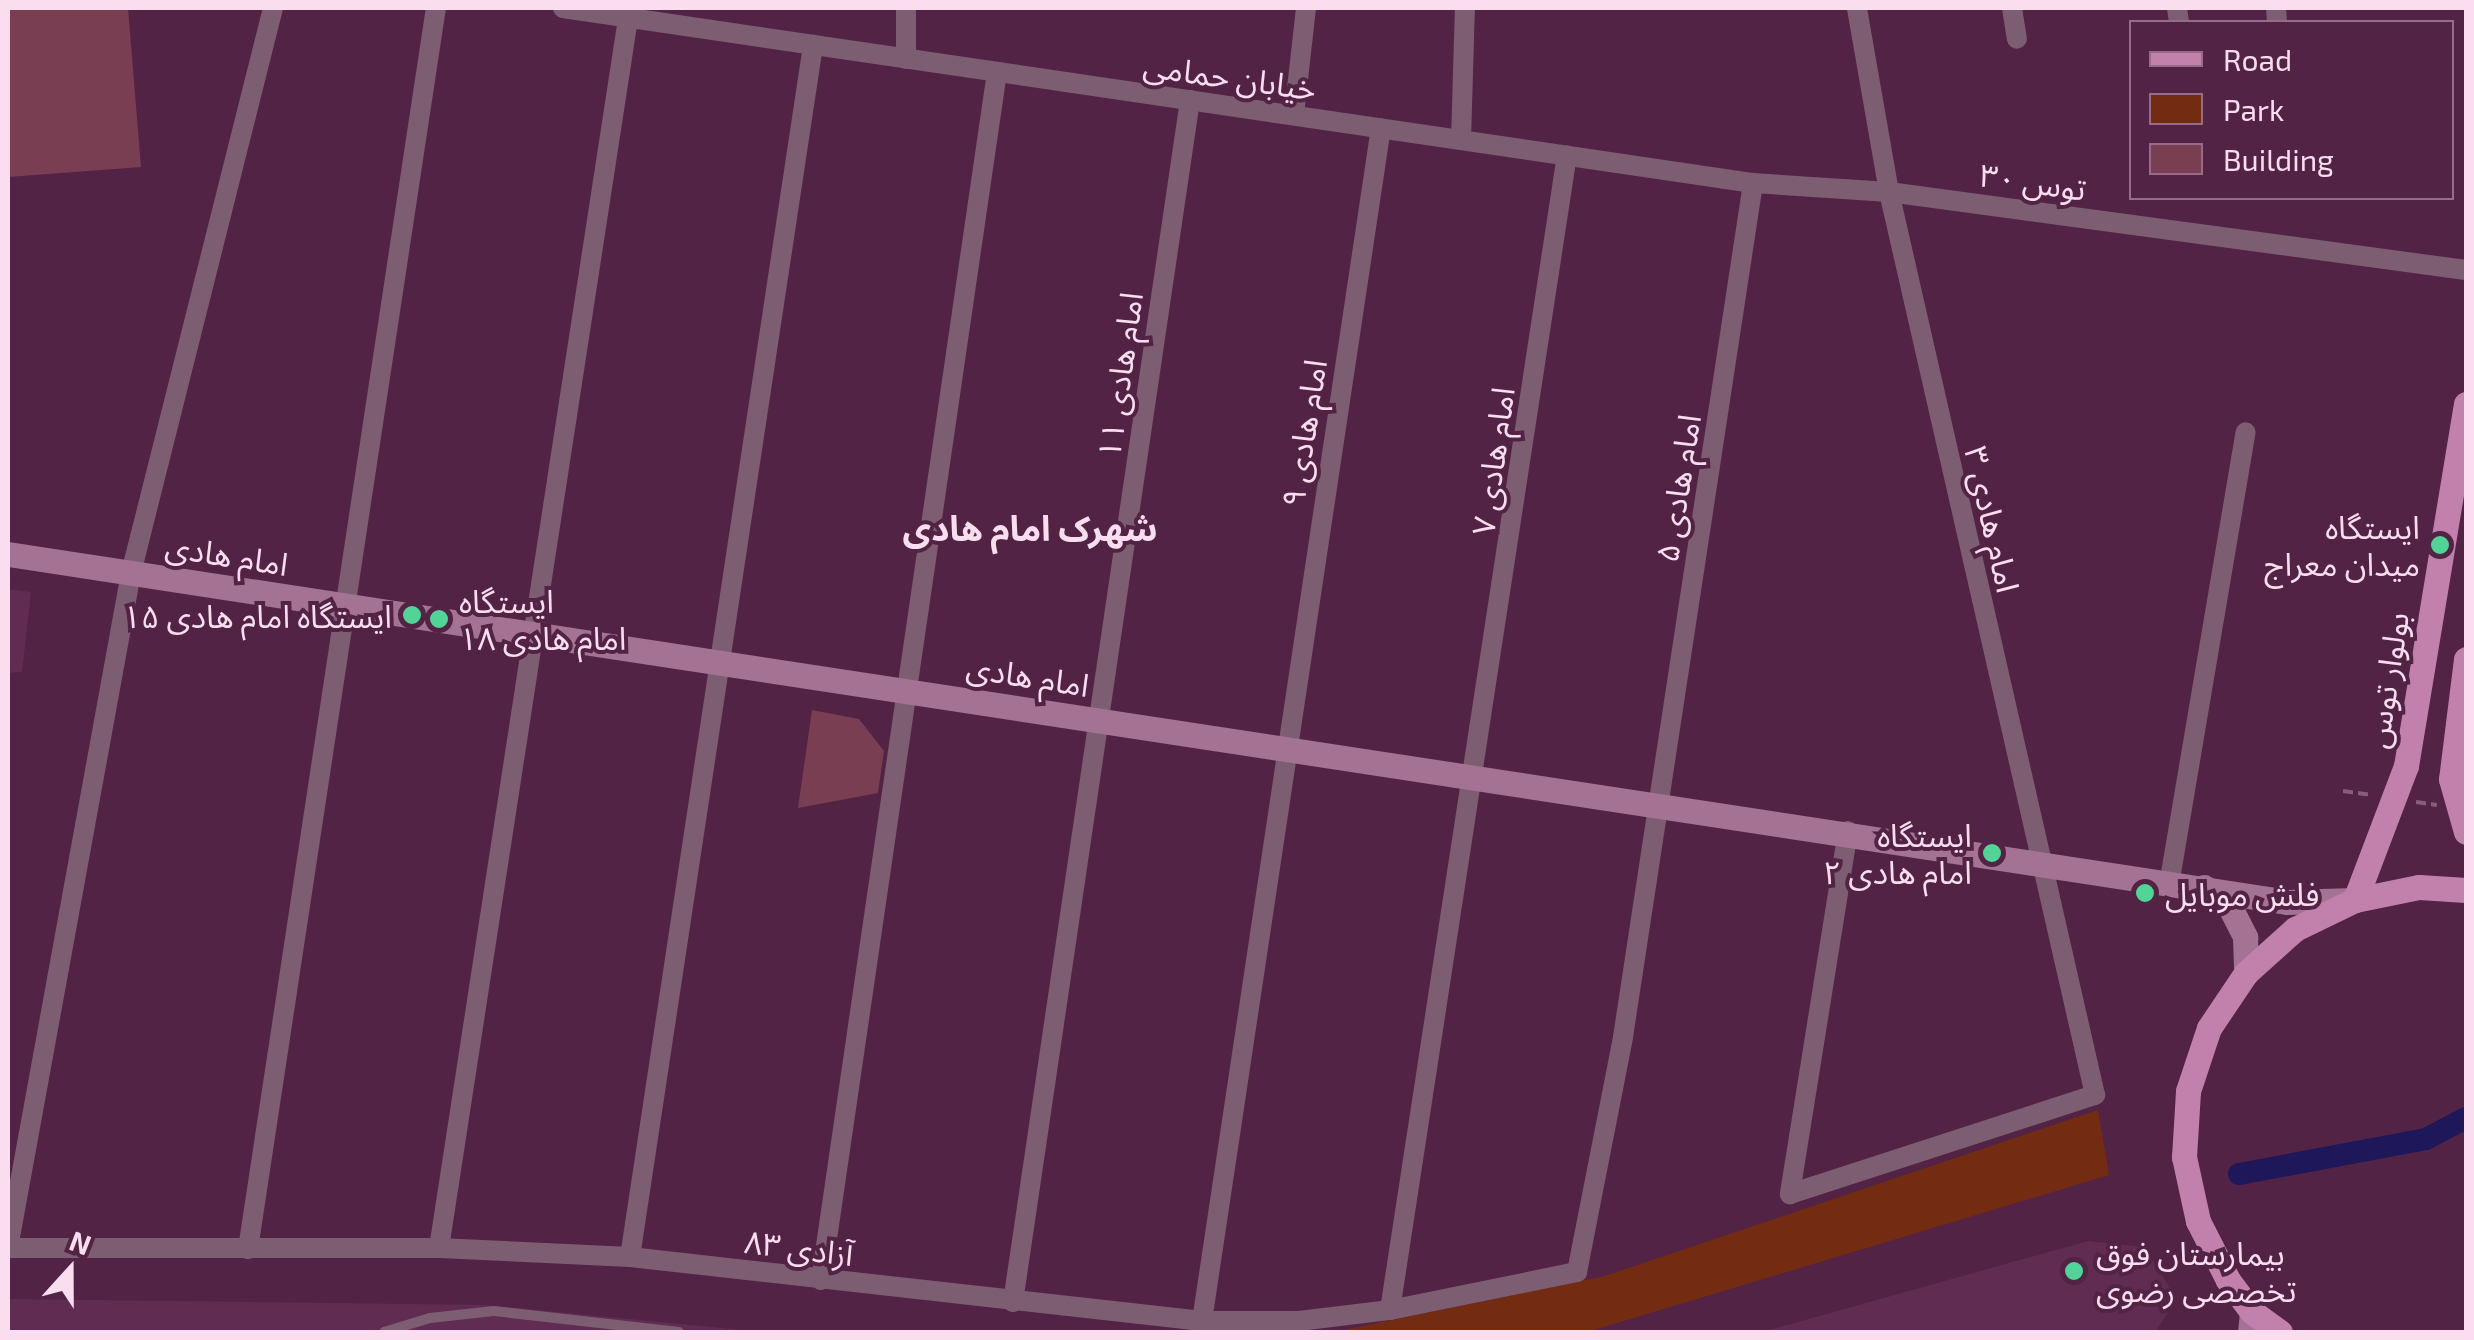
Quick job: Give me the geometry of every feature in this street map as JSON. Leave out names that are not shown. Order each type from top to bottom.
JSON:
[{"type":"main road","name":"بولوار توس","points":[[2354,900],[2406,766],[2466,404]]},
{"type":"main road","name":"امام هادی","points":[[8,554],[2170,879],[2286,902],[2354,900]]},
{"type":"main road","points":[[2466,659],[2451,779],[2466,832]]},
{"type":"main road","points":[[2200,884],[2229,905],[2245,937],[2246,973]]},
{"type":"main road","points":[[2280,1332],[2251,1322],[2198,1221],[2184,1157],[2188,1091],[2209,1028],[2246,973],[2295,929],[2354,900],[2420,887],[2466,890]]},
{"type":"street","points":[[8,1248],[131,573],[273,8]]},
{"type":"street","points":[[248,1249],[436,8]]},
{"type":"street","name":"خیابان حمامی","points":[[563,8],[1753,182],[1889,192]]},
{"type":"street","points":[[906,8],[906,59]]},
{"type":"street","points":[[1294,116],[1306,8]]},
{"type":"street","points":[[1461,140],[1465,8]]},
{"type":"street","name":"امام هادی ۳","points":[[1848,831],[1790,1194],[2095,1096],[2038,860],[1889,192],[1858,8]]},
{"type":"street","points":[[2012,8],[2017,39]]},
{"type":"street","points":[[440,1248],[628,19]]},
{"type":"street","points":[[630,1257],[771,350],[812,46]]},
{"type":"street","points":[[822,1280],[997,72]]},
{"type":"street","name":"امام هادی ۱۱","points":[[1014,1302],[1190,100]]},
{"type":"street","name":"امام هادی ۹","points":[[1202,1321],[1284,746],[1381,128]]},
{"type":"street","name":"امام هادی ۷","points":[[1390,1310],[1476,775],[1567,156]]},
{"type":"street","name":"امام هادی ۵","points":[[1578,1272],[1623,1037],[1753,182]]},
{"type":"street","name":"توس ۳۰","points":[[1889,192],[2466,270]]},
{"type":"street","points":[[2170,879],[2246,432]]},
{"type":"street","name":"آزادی ۸۳","points":[[8,1248],[440,1248],[630,1257],[1014,1302],[1299,1327],[1578,1272]]},
{"type":"lane","points":[[384,1332],[430,1318],[494,1311],[679,1332]]},
{"type":"shaded area","points":[[8,589],[31,592],[22,672],[8,673]]},
{"type":"shaded area","name":"بیمارستان فوق تخصصی رضوی","points":[[2088,1241],[2144,1247],[2177,1299],[2155,1332],[1762,1332]]},
{"type":"shaded area","points":[[8,1299],[485,1305],[763,1332],[8,1332]]},
{"type":"green space","points":[[2098,1110],[2109,1175],[1587,1332],[1334,1332],[1605,1276]]},
{"type":"building","points":[[8,8],[128,8],[141,167],[8,177]]},
{"type":"building","points":[[812,710],[859,719],[884,751],[878,793],[798,808]]},
{"type":"waterway","points":[[2239,1174],[2426,1139],[2466,1118]]},
{"type":"place","name":"ایستگاه میدان معراج","points":[[2440,545]]},
{"type":"place","name":"ایستگاه امام هادی ۱۵","points":[[412,615]]},
{"type":"place","name":"ایستگاه امام هادی ۱۸","points":[[439,619]]},
{"type":"place","name":"ایستگاه امام هادی ۲","points":[[1992,853]]},
{"type":"place","name":"فلش موبایل","points":[[2145,893]]},
{"type":"place","name":"بیمارستان فوق تخصصی رضوی","points":[[2074,1271]]},
{"type":"district","name":"شهرک امام هادی","points":[[1030,527]]}]
